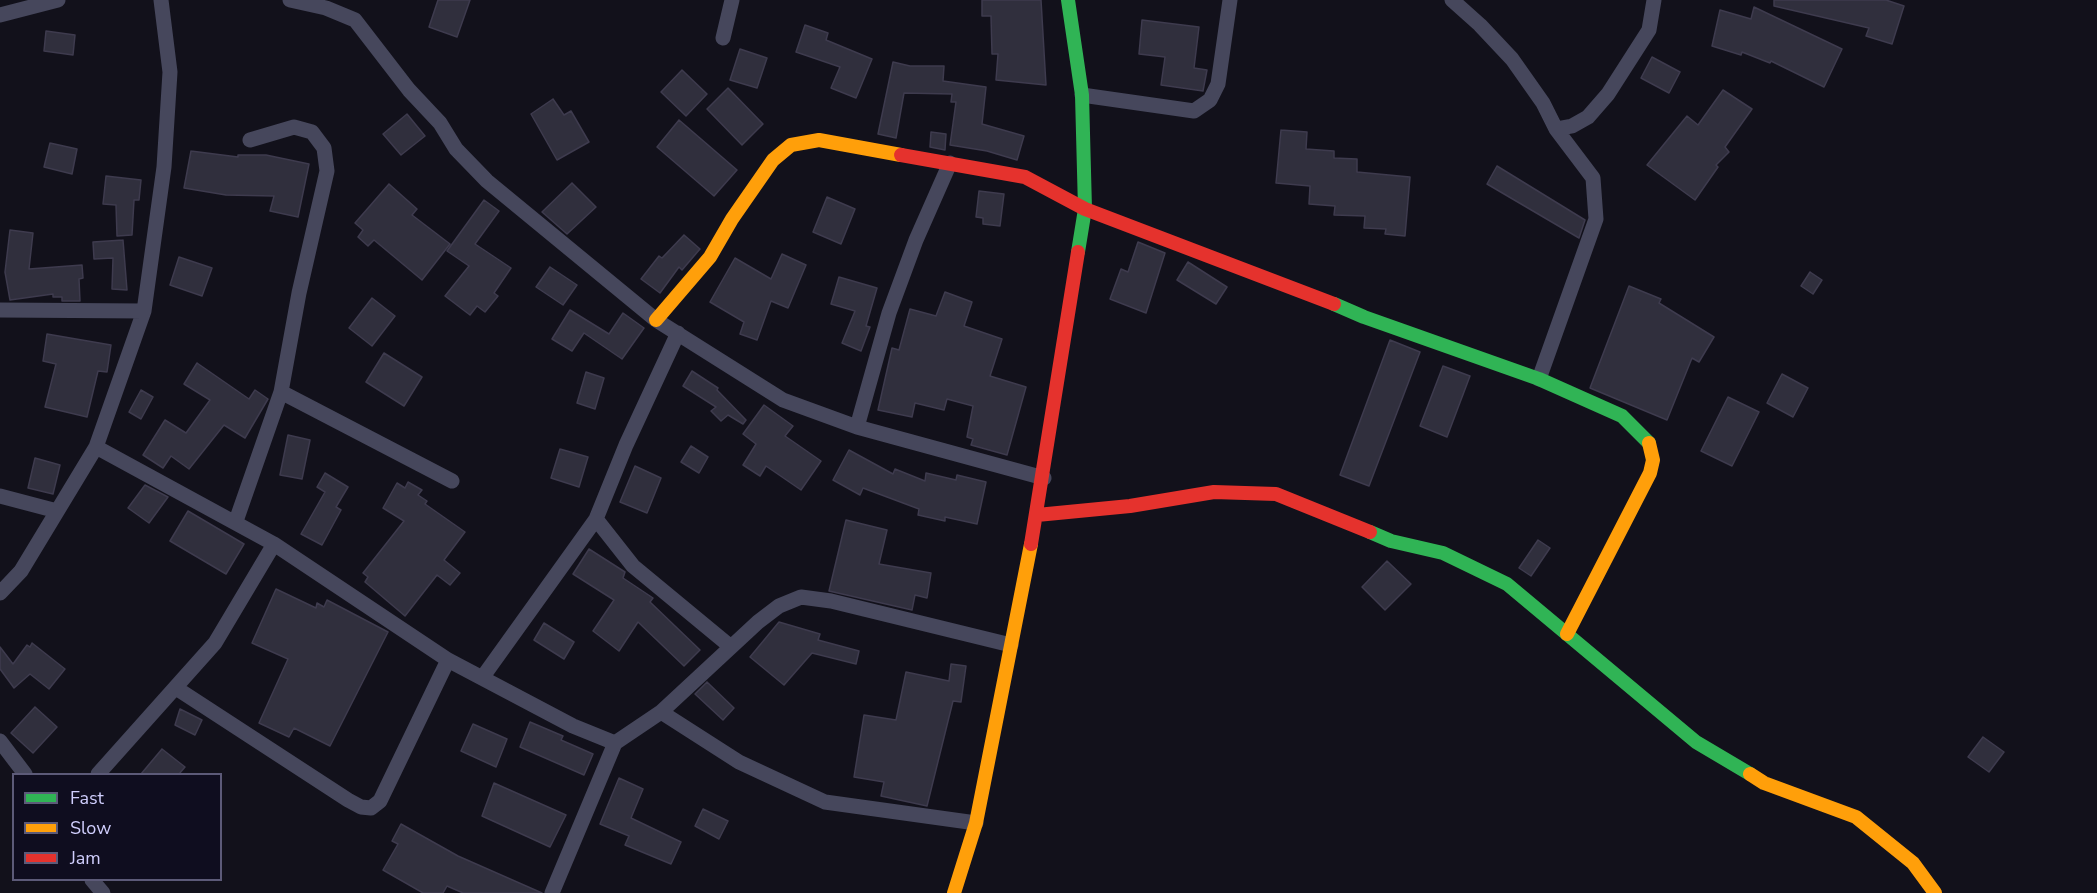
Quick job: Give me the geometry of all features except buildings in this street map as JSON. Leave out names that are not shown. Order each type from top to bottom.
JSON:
[{"type":"street","points":[[0,15],[58,0]]},
{"type":"street","points":[[0,593],[21,571],[96,447],[144,311],[164,167],[170,72],[161,0]]},
{"type":"street","points":[[290,0],[326,8],[355,20],[410,90],[440,123],[456,149],[487,181],[656,320],[783,400],[857,428],[1044,478]]},
{"type":"street","points":[[723,38],[732,0]]},
{"type":"street","points":[[951,893],[976,823],[1037,515],[1085,209],[1082,95],[1068,0]]},
{"type":"street","points":[[1082,95],[1194,111],[1210,100],[1218,84],[1230,0]]},
{"type":"street","points":[[1452,0],[1480,25],[1512,59],[1543,103],[1556,129],[1593,178],[1596,219],[1539,379]]},
{"type":"street","points":[[1556,129],[1572,126],[1588,117],[1608,94],[1648,30],[1654,0]]},
{"type":"street","points":[[236,521],[281,392],[299,292],[327,171],[324,148],[312,132],[294,127],[250,140]]},
{"type":"street","points":[[656,320],[710,257],[732,219],[773,160],[791,145],[819,140],[1025,177],[1085,209],[1310,293],[1364,317],[1539,379],[1622,416],[1651,446],[1653,460],[1650,473],[1567,634]]},
{"type":"street","points":[[857,428],[889,314],[916,240],[950,163]]},
{"type":"street","points":[[0,310],[144,311]]},
{"type":"street","points":[[482,678],[596,519],[626,445],[678,333]]},
{"type":"street","points":[[281,392],[452,481]]},
{"type":"street","points":[[96,447],[236,521],[448,660],[573,726],[615,743]]},
{"type":"street","points":[[1037,515],[1130,506],[1214,492],[1276,494],[1391,541],[1443,553],[1507,584],[1696,742],[1764,783],[1856,817],[1913,863],[1935,893]]},
{"type":"street","points":[[0,496],[57,511]]},
{"type":"street","points":[[596,519],[633,566],[731,647]]},
{"type":"street","points":[[99,773],[214,643],[274,544]]},
{"type":"street","points":[[552,893],[615,743],[661,712],[778,606],[801,597],[831,601],[1011,645]]},
{"type":"street","points":[[176,688],[348,801],[361,807],[371,808],[380,801],[448,660]]},
{"type":"street","points":[[661,712],[739,762],[825,802],[976,823]]},
{"type":"street","points":[[0,741],[24,773]]},
{"type":"street","points":[[94,881],[103,893]]},
{"type":"traffic: fast","points":[[1068,0],[1082,95],[1085,209],[1078,252]]},
{"type":"traffic: fast","points":[[1334,304],[1364,317],[1539,379],[1622,416],[1649,443]]},
{"type":"traffic: fast","points":[[1370,532],[1391,541],[1443,553],[1507,584],[1696,742],[1750,774]]},
{"type":"traffic: slow","points":[[656,320],[710,257],[732,219],[773,160],[791,145],[819,140],[901,155]]},
{"type":"traffic: slow","points":[[1567,634],[1650,473],[1653,460],[1649,443]]},
{"type":"traffic: slow","points":[[954,893],[976,823],[1031,544]]},
{"type":"traffic: slow","points":[[1750,774],[1764,783],[1856,817],[1913,863],[1935,893]]},
{"type":"traffic: jam","points":[[901,155],[1025,177],[1085,209],[1334,304]]},
{"type":"traffic: jam","points":[[1031,544],[1078,252]]},
{"type":"traffic: jam","points":[[1037,515],[1130,506],[1214,492],[1276,494],[1370,532]]}]
